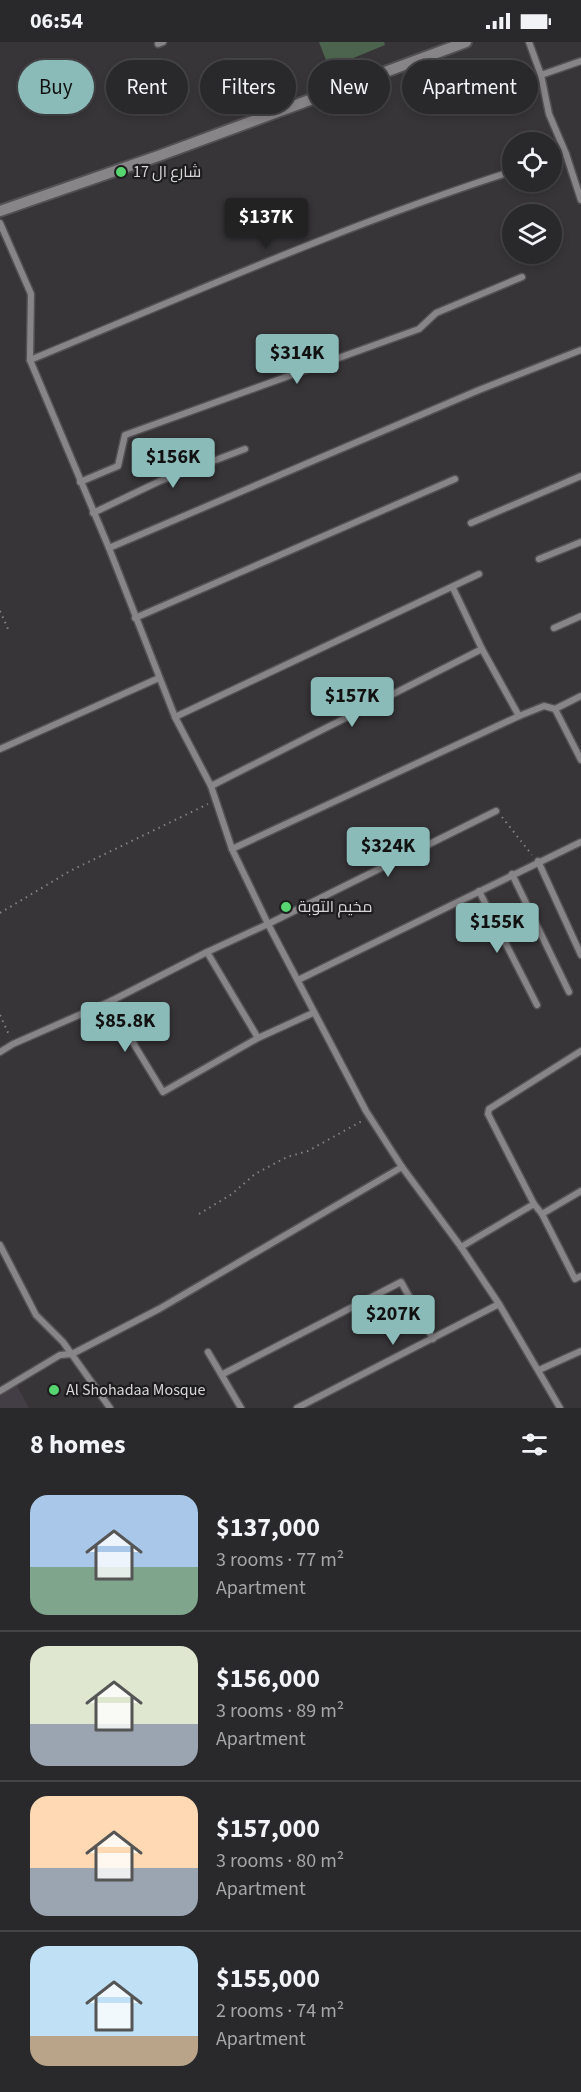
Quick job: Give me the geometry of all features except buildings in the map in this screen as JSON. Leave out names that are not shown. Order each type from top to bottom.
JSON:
[{"type":"street","points":[[0,211],[466,42]]},
{"type":"street","points":[[529,42],[541,75],[549,114],[566,154],[581,200]]},
{"type":"street","points":[[541,75],[581,61]]},
{"type":"street","points":[[562,155],[566,154]]},
{"type":"street","points":[[30,360],[312,243],[400,209],[502,175]]},
{"type":"street","points":[[0,223],[31,294],[30,360],[109,549],[175,717],[211,786],[232,849],[313,1012],[370,1117],[402,1167],[461,1247],[499,1304],[560,1408]]},
{"type":"street","points":[[80,482],[118,466],[125,435],[419,329],[436,313],[522,277]]},
{"type":"street","points":[[109,549],[479,390],[581,350]]},
{"type":"street","points":[[93,513],[160,481],[245,449]]},
{"type":"street","points":[[471,522],[581,477]]},
{"type":"street","points":[[135,618],[455,479]]},
{"type":"street","points":[[538,559],[581,542]]},
{"type":"street","points":[[175,717],[453,588],[478,574]]},
{"type":"street","points":[[453,588],[482,649],[519,716]]},
{"type":"street","points":[[554,628],[581,616]]},
{"type":"street","points":[[211,786],[482,649]]},
{"type":"street","points":[[0,749],[159,678]]},
{"type":"street","points":[[232,849],[519,716],[544,706],[555,709],[581,696]]},
{"type":"street","points":[[555,709],[581,760]]},
{"type":"street","points":[[0,1052],[13,1044],[111,1001],[207,951],[268,924],[496,811]]},
{"type":"street","points":[[298,980],[581,842]]},
{"type":"street","points":[[538,861],[581,955]]},
{"type":"street","points":[[512,874],[569,992]]},
{"type":"street","points":[[479,891],[537,1005]]},
{"type":"street","points":[[207,951],[258,1038]]},
{"type":"street","points":[[111,1001],[163,1092],[258,1038],[313,1012]]},
{"type":"street","points":[[581,1051],[489,1109],[488,1114],[575,1280],[581,1276]]},
{"type":"street","points":[[0,1391],[60,1355],[72,1354],[159,1309],[402,1167]]},
{"type":"street","points":[[542,1214],[581,1191]]},
{"type":"street","points":[[461,1247],[534,1204]]},
{"type":"street","points":[[0,1245],[36,1315],[72,1354],[110,1408]]},
{"type":"street","points":[[223,1374],[401,1282],[433,1340]]},
{"type":"street","points":[[297,1408],[499,1304]]},
{"type":"street","points":[[539,1370],[581,1351]]},
{"type":"street","points":[[208,1352],[241,1408]]},
{"type":"path","points":[[0,610],[8,629]]},
{"type":"path","points":[[0,913],[70,872],[216,800]]},
{"type":"path","points":[[496,811],[538,861]]},
{"type":"path","points":[[0,1015],[13,1044]]},
{"type":"path","points":[[199,1214],[232,1194],[255,1174],[287,1157],[308,1151],[370,1117]]},
{"type":"shaded area","points":[[16,1384],[29,1408],[0,1408],[0,1393]]},
{"type":"green space","points":[[319,42],[384,42],[385,45],[348,60],[326,60]]},
{"type":"place","name":"شارع ال 17","points":[[121,172]]},
{"type":"place","name":"مخيم التوبة","points":[[286,907]]},
{"type":"place","name":"Al Shohadaa Mosque","points":[[54,1390]]}]
